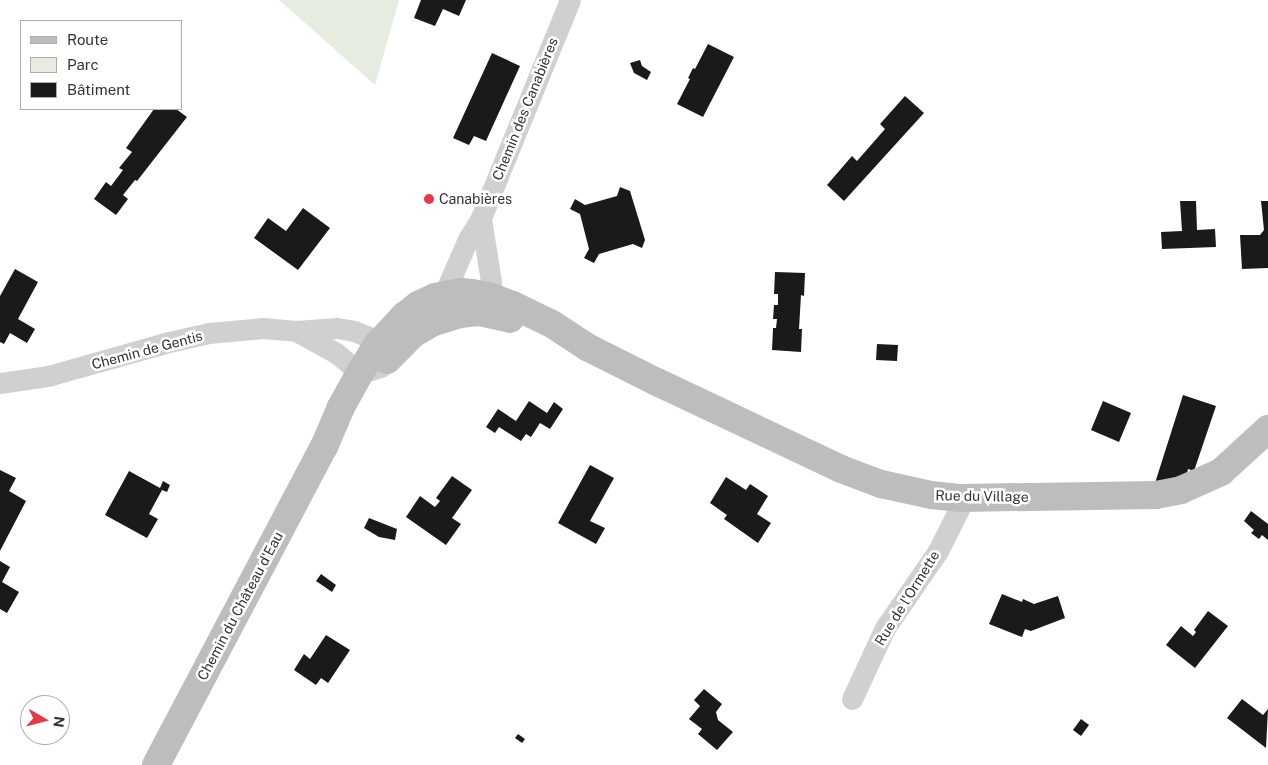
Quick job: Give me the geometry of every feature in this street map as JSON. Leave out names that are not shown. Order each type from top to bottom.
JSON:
[{"type":"street","name":"Chemin des Canabières","points":[[470,304],[448,285],[481,218],[570,0]]},
{"type":"street","points":[[470,304],[490,267],[481,218]]},
{"type":"street","name":"Rue du Village","points":[[470,304],[587,347],[840,469],[880,484],[906,491],[961,498],[1156,495],[1181,490],[1221,472],[1268,429]]},
{"type":"street","name":"Chemin du Château d'Eau","points":[[156,765],[324,446],[373,362],[395,350],[413,334],[470,304]]},
{"type":"street","name":"Chemin de Gentis","points":[[0,383],[48,376],[169,342],[209,333],[263,328],[296,331],[337,328],[371,338],[373,362],[336,353],[296,331]]},
{"type":"street","name":"Rue de l'Ormette","points":[[852,699],[885,628],[938,551],[959,508],[961,498]]},
{"type":"green space","points":[[279,0],[399,0],[375,85]]},
{"type":"building","points":[[421,0],[466,0],[459,16],[443,9],[435,26],[414,18]]},
{"type":"building","points":[[708,44],[734,57],[703,117],[677,104],[690,79],[688,78],[693,68],[695,69]]},
{"type":"building","points":[[492,53],[520,66],[486,141],[474,136],[469,145],[453,138]]},
{"type":"building","points":[[640,60],[642,66],[651,72],[647,80],[634,73],[630,63]]},
{"type":"building","points":[[905,96],[924,113],[844,201],[827,185],[852,156],[857,161],[885,129],[880,124]]},
{"type":"building","points":[[153,110],[177,110],[187,117],[137,181],[135,180],[123,195],[128,199],[116,215],[94,199],[106,182],[111,186],[123,170],[119,168],[132,152],[126,148]]},
{"type":"building","points":[[620,187],[630,191],[645,240],[642,248],[633,244],[599,254],[594,263],[584,258],[589,249],[580,214],[570,209],[575,199],[585,205],[617,196]]},
{"type":"building","points":[[1180,201],[1196,201],[1197,230],[1215,229],[1216,247],[1162,249],[1161,232],[1182,231]]},
{"type":"building","points":[[1261,201],[1268,201],[1268,268],[1242,269],[1240,235],[1260,235],[1264,230]]},
{"type":"building","points":[[303,208],[330,228],[298,270],[254,238],[268,218],[286,231]]},
{"type":"building","points":[[15,269],[38,282],[18,319],[35,329],[27,343],[10,333],[4,344],[0,342],[0,296]]},
{"type":"building","points":[[775,272],[805,273],[804,296],[801,295],[799,329],[802,329],[801,352],[772,350],[773,328],[776,328],[777,319],[773,319],[774,305],[778,305],[778,294],[774,294]]},
{"type":"building","points":[[877,344],[898,345],[897,361],[876,360]]},
{"type":"building","points":[[1183,395],[1216,406],[1194,471],[1188,469],[1186,478],[1155,483]]},
{"type":"building","points":[[529,401],[547,413],[554,402],[563,409],[550,429],[540,423],[531,437],[526,434],[521,441],[499,427],[495,433],[486,427],[498,409],[516,421]]},
{"type":"building","points":[[1103,401],[1131,413],[1119,442],[1091,430]]},
{"type":"building","points":[[590,465],[614,478],[590,521],[605,528],[596,544],[558,523]]},
{"type":"building","points":[[0,470],[16,478],[9,491],[26,501],[0,551]]},
{"type":"building","points":[[129,471],[160,488],[163,481],[170,485],[167,492],[162,490],[149,514],[158,519],[147,538],[105,515]]},
{"type":"building","points":[[452,476],[472,490],[452,518],[461,524],[446,545],[406,517],[420,496],[435,507],[440,501],[436,498]]},
{"type":"building","points":[[726,477],[746,490],[750,484],[768,496],[757,514],[771,523],[758,543],[724,519],[727,515],[710,503]]},
{"type":"building","points":[[1251,511],[1268,524],[1268,540],[1262,535],[1259,539],[1251,533],[1254,530],[1244,521]]},
{"type":"building","points":[[369,518],[397,529],[395,540],[379,537],[364,528]]},
{"type":"building","points":[[0,561],[10,567],[2,582],[19,592],[7,613],[0,609]]},
{"type":"building","points":[[321,574],[336,585],[332,592],[316,581]]},
{"type":"building","points":[[1002,594],[1022,602],[1023,599],[1034,604],[1058,596],[1065,618],[1031,631],[1025,629],[1022,637],[989,624]]},
{"type":"building","points":[[1208,611],[1228,626],[1195,668],[1166,645],[1181,626],[1193,636],[1196,632],[1194,630]]},
{"type":"building","points":[[326,635],[350,650],[328,683],[321,678],[316,685],[294,670],[304,654],[310,659]]},
{"type":"building","points":[[704,689],[722,704],[716,712],[718,720],[733,732],[717,750],[698,734],[702,729],[689,719],[700,706],[694,700]]},
{"type":"building","points":[[1242,699],[1263,715],[1268,709],[1266,748],[1227,718]]},
{"type":"building","points":[[1081,719],[1089,725],[1081,736],[1073,730]]},
{"type":"building","points":[[518,734],[525,739],[522,743],[515,738]]},
{"type":"place","name":"Canabières","points":[[429,199]]}]
